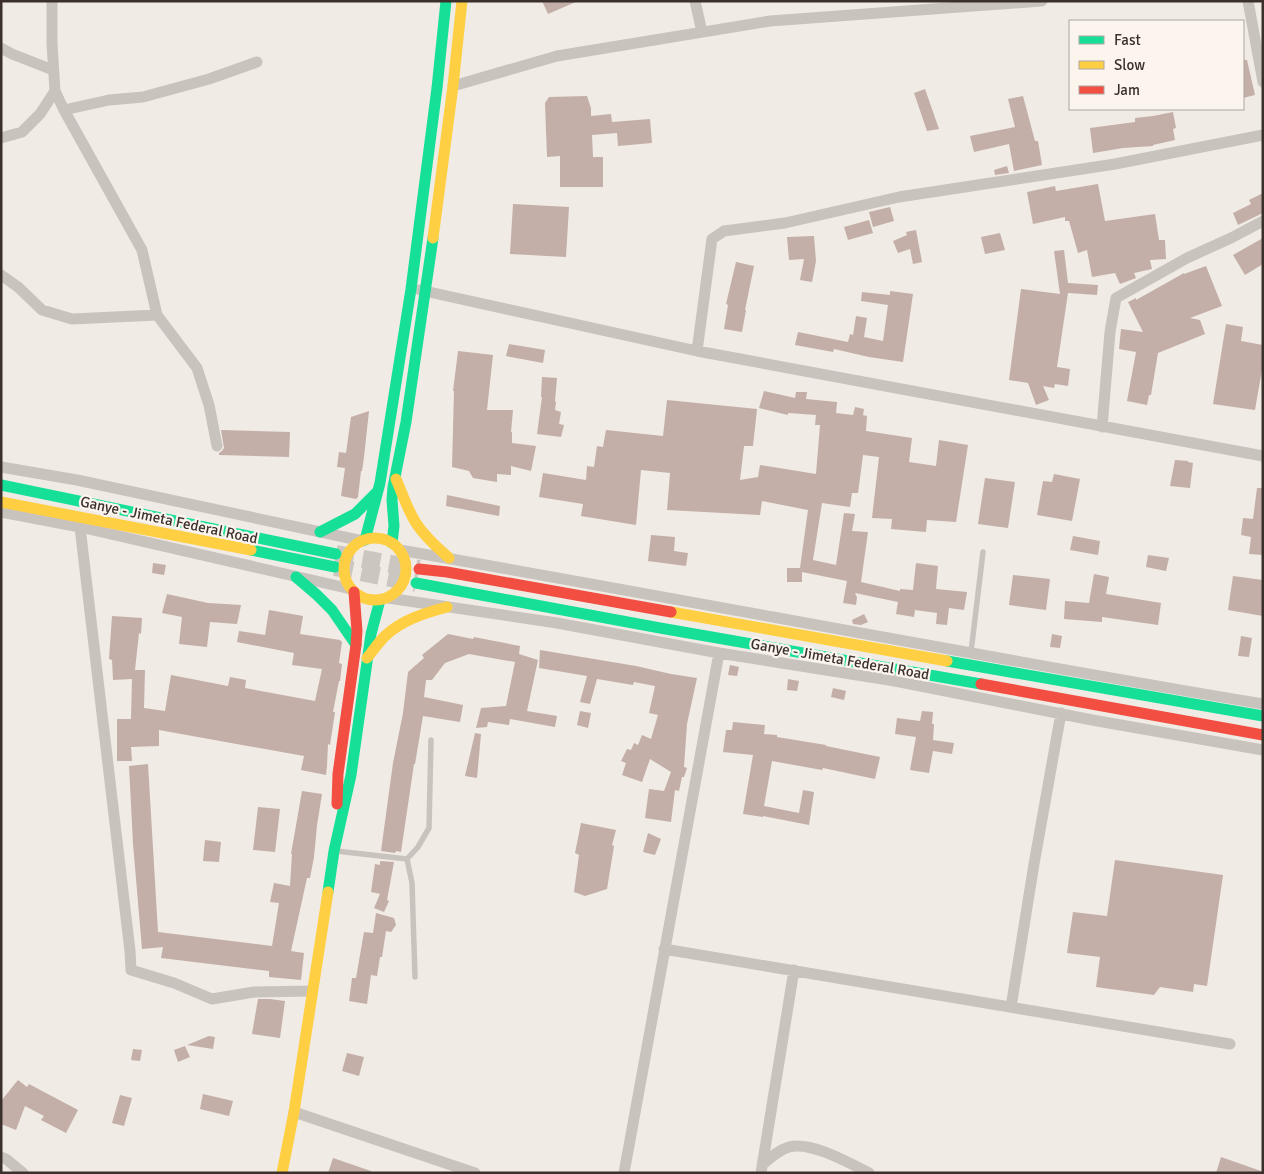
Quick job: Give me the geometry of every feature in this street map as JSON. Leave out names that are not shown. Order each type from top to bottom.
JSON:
[{"type":"main road","points":[[364,540],[378,492],[411,289],[437,88],[446,1]]},
{"type":"main road","points":[[396,546],[392,500],[426,291],[453,86],[462,1]]},
{"type":"main road","points":[[395,476],[411,516],[419,529],[450,558]]},
{"type":"main road","name":"Ganye - Jimeta Federal Road","points":[[1,485],[336,554]]},
{"type":"main road","points":[[320,532],[354,514],[378,492]]},
{"type":"main road","name":"Ganye - Jimeta Federal Road","points":[[1,502],[335,567]]},
{"type":"main road","points":[[334,851],[338,774],[357,630],[352,591],[344,574],[344,566],[350,551],[364,540],[379,538],[396,546],[404,556],[407,572],[401,588],[395,594],[384,599],[372,601],[364,599],[352,591]]},
{"type":"main road","name":"Ganye - Jimeta Federal Road","points":[[419,568],[1263,716]]},
{"type":"main road","points":[[296,577],[318,595],[332,610],[356,645]]},
{"type":"main road","name":"Ganye - Jimeta Federal Road","points":[[416,583],[1263,735]]},
{"type":"main road","points":[[282,1173],[294,1112],[334,851],[351,775],[373,622],[384,599]]},
{"type":"main road","points":[[367,658],[386,636],[401,624],[422,613],[447,607]]},
{"type":"street","points":[[52,1],[55,91],[142,250],[157,315],[197,368],[209,405],[217,446]]},
{"type":"street","points":[[695,1],[702,32]]},
{"type":"street","points":[[453,86],[557,56],[770,21],[1042,1]]},
{"type":"street","points":[[1248,1],[1263,82]]},
{"type":"street","points":[[1,48],[53,70]]},
{"type":"street","points":[[64,110],[108,100],[143,97],[209,79],[257,62]]},
{"type":"street","points":[[1,138],[22,132],[40,114],[55,91]]},
{"type":"street","points":[[697,351],[712,239],[724,231],[785,223],[899,197],[1115,164],[1263,135]]},
{"type":"street","points":[[1102,427],[1110,332],[1116,298],[1187,258],[1263,221]]},
{"type":"street","points":[[1,275],[18,287],[42,310],[72,319],[157,315]]},
{"type":"street","points":[[411,289],[697,351],[1263,456]]},
{"type":"street","points":[[1,467],[76,480],[364,540]]},
{"type":"street","points":[[1,512],[80,527],[352,591]]},
{"type":"street","points":[[80,527],[131,970],[174,983],[212,999],[254,992],[312,991]]},
{"type":"street","points":[[396,546],[450,558],[880,637],[1263,704]]},
{"type":"street","points":[[384,599],[556,623],[719,653],[895,681],[1092,720],[1263,750]]},
{"type":"street","points":[[624,1173],[719,653]]},
{"type":"street","points":[[1011,1007],[1061,713]]},
{"type":"street","points":[[664,949],[1230,1044]]},
{"type":"street","points":[[762,1168],[794,970]]},
{"type":"street","points":[[294,1112],[475,1173]]},
{"type":"street","points":[[762,1168],[775,1153],[789,1147],[806,1146],[870,1173]]},
{"type":"street","points":[[1,1157],[24,1173]]},
{"type":"lane","points":[[971,652],[984,552]]},
{"type":"lane","points":[[407,859],[418,847],[429,828],[431,740]]},
{"type":"lane","points":[[334,851],[407,859]]},
{"type":"lane","points":[[407,859],[412,883],[415,977]]},
{"type":"building","points":[[542,1],[578,1],[548,14]]},
{"type":"building","points":[[1244,60],[1247,60],[1255,95],[1244,98]]},
{"type":"building","points":[[925,89],[939,129],[927,131],[914,93]]},
{"type":"building","points":[[587,96],[591,108],[591,116],[611,114],[612,122],[650,119],[652,143],[618,146],[617,133],[592,135],[593,157],[603,157],[603,187],[560,187],[560,156],[547,157],[545,103],[549,97]]},
{"type":"building","points":[[1023,96],[1035,141],[1038,141],[1042,165],[1014,171],[1009,144],[974,152],[970,136],[1015,127],[1008,99]]},
{"type":"building","points":[[1173,112],[1176,128],[1173,129],[1175,140],[1153,146],[1093,153],[1090,128],[1135,122],[1135,118]]},
{"type":"building","points":[[1007,166],[1009,173],[995,175],[994,170]]},
{"type":"building","points":[[1098,184],[1105,221],[1155,214],[1159,240],[1165,240],[1166,259],[1150,260],[1152,269],[1134,273],[1136,278],[1120,284],[1115,273],[1092,277],[1087,250],[1078,253],[1069,221],[1065,221],[1065,217],[1033,224],[1027,192],[1055,186],[1056,191]]},
{"type":"building","points":[[1263,193],[1263,213],[1238,225],[1233,213],[1251,204],[1249,200]]},
{"type":"building","points":[[513,204],[569,207],[566,257],[510,254]]},
{"type":"building","points":[[890,207],[894,221],[873,227],[869,212]]},
{"type":"building","points":[[869,220],[873,233],[848,240],[844,227]]},
{"type":"building","points":[[916,230],[922,262],[913,264],[910,249],[898,253],[893,241],[907,235],[906,232]]},
{"type":"building","points":[[1000,233],[1005,250],[985,254],[981,237]]},
{"type":"building","points":[[814,236],[816,261],[812,282],[800,280],[804,259],[789,260],[787,237]]},
{"type":"building","points":[[1263,238],[1263,264],[1245,275],[1233,255]]},
{"type":"building","points":[[1064,250],[1068,283],[1098,285],[1097,295],[1068,293],[1057,367],[1070,369],[1068,386],[1055,384],[1054,388],[1043,386],[1049,400],[1036,405],[1028,383],[1009,380],[1021,289],[1060,294],[1054,251]]},
{"type":"building","points":[[736,262],[754,266],[742,332],[724,329],[728,305],[726,304]]},
{"type":"building","points":[[1206,266],[1222,306],[1190,318],[1200,320],[1205,334],[1158,353],[1151,395],[1149,395],[1147,405],[1127,401],[1136,352],[1119,349],[1121,329],[1143,332],[1128,302],[1136,298],[1136,300],[1184,273]]},
{"type":"building","points":[[890,291],[913,294],[903,362],[834,349],[833,352],[795,345],[798,332],[848,342],[850,334],[853,335],[856,316],[867,318],[864,337],[883,341],[888,305],[861,301],[862,292],[890,295]]},
{"type":"building","points":[[1226,324],[1243,327],[1241,341],[1263,345],[1263,364],[1255,410],[1213,404]]},
{"type":"building","points":[[509,344],[545,350],[543,363],[506,356]]},
{"type":"building","points":[[458,351],[493,355],[487,410],[513,410],[512,443],[536,446],[531,471],[511,466],[511,475],[497,474],[497,482],[473,478],[469,471],[452,467],[453,391]]},
{"type":"building","points":[[542,377],[557,378],[555,410],[561,412],[559,424],[564,425],[561,437],[537,434],[542,397]]},
{"type":"building","points":[[764,391],[795,398],[796,392],[807,392],[806,399],[837,402],[836,413],[853,415],[855,407],[864,409],[863,415],[867,416],[866,431],[912,438],[909,462],[936,466],[939,440],[968,445],[956,522],[927,520],[926,532],[891,529],[892,519],[872,518],[879,457],[863,455],[858,493],[852,493],[850,507],[822,503],[813,560],[836,565],[844,513],[855,514],[852,531],[868,532],[861,582],[900,591],[900,589],[913,590],[916,563],[938,566],[936,589],[967,592],[964,610],[949,608],[947,625],[936,624],[937,613],[915,610],[914,617],[896,614],[898,602],[855,593],[857,597],[856,605],[843,603],[847,581],[802,572],[802,582],[787,582],[787,568],[800,568],[808,510],[762,501],[760,515],[667,510],[670,473],[641,470],[636,525],[581,516],[583,504],[539,497],[543,473],[586,480],[587,466],[594,467],[597,446],[603,447],[606,430],[663,436],[667,400],[757,409],[753,446],[744,446],[740,480],[758,477],[760,465],[816,474],[820,425],[815,425],[816,415],[788,413],[788,415],[759,408]]},
{"type":"building","points":[[369,411],[358,497],[356,499],[341,496],[345,468],[337,467],[339,452],[346,453],[351,417]]},
{"type":"building","points":[[221,430],[290,432],[289,457],[219,455],[224,448]]},
{"type":"building","points":[[1175,460],[1193,463],[1190,488],[1170,486]]},
{"type":"building","points":[[1054,474],[1080,479],[1072,521],[1037,515],[1043,481],[1052,482]]},
{"type":"building","points":[[985,478],[1015,482],[1008,528],[978,524]]},
{"type":"building","points":[[1257,488],[1263,488],[1263,555],[1249,554],[1251,537],[1241,535],[1243,518],[1253,519]]},
{"type":"building","points":[[447,495],[500,506],[499,516],[446,506]]},
{"type":"building","points":[[651,535],[675,537],[674,551],[688,553],[686,566],[648,561]]},
{"type":"building","points":[[1073,536],[1100,541],[1098,555],[1070,550]]},
{"type":"building","points":[[1148,555],[1169,558],[1166,571],[1146,567]]},
{"type":"building","points":[[153,563],[166,565],[164,575],[152,573]]},
{"type":"building","points":[[1094,574],[1109,577],[1106,594],[1161,603],[1158,625],[1102,617],[1102,622],[1064,619],[1065,601],[1089,603]]},
{"type":"building","points":[[1013,575],[1050,579],[1046,610],[1009,605]]},
{"type":"building","points":[[1233,576],[1263,580],[1263,616],[1228,610]]},
{"type":"building","points":[[167,594],[208,603],[241,605],[237,624],[210,622],[207,647],[179,644],[182,617],[162,613]]},
{"type":"building","points":[[269,610],[303,616],[300,634],[340,640],[342,642],[339,663],[342,664],[340,681],[333,712],[335,712],[330,745],[328,744],[326,775],[301,770],[304,756],[159,730],[159,746],[131,747],[132,761],[117,761],[117,719],[131,719],[132,679],[113,680],[112,660],[109,659],[112,616],[142,618],[135,670],[145,670],[144,708],[165,711],[171,675],[228,686],[230,677],[246,680],[245,688],[315,701],[322,669],[292,665],[294,653],[237,642],[239,631],[265,635]]},
{"type":"building","points":[[864,614],[868,622],[861,625],[853,624],[852,620]]},
{"type":"building","points":[[448,634],[520,646],[519,654],[538,660],[527,711],[557,716],[555,727],[510,719],[509,725],[488,722],[487,727],[476,728],[481,708],[506,706],[515,662],[469,654],[445,663],[432,680],[426,680],[424,697],[463,705],[460,722],[423,716],[401,852],[381,851],[408,672],[424,658],[422,655]]},
{"type":"building","points":[[1052,634],[1062,636],[1060,648],[1050,647]]},
{"type":"building","points":[[1241,636],[1252,638],[1249,657],[1238,656]]},
{"type":"building","points":[[540,650],[697,678],[687,724],[684,767],[687,768],[684,777],[682,777],[679,791],[675,790],[671,822],[645,818],[649,789],[664,791],[671,772],[650,759],[642,782],[622,775],[626,763],[621,761],[627,749],[631,750],[634,743],[638,745],[642,735],[651,739],[658,715],[649,713],[655,686],[634,682],[633,685],[597,679],[590,704],[580,702],[587,676],[539,668]]},
{"type":"building","points":[[730,665],[739,667],[737,676],[728,675]]},
{"type":"building","points":[[788,679],[799,681],[797,691],[787,690]]},
{"type":"building","points":[[833,688],[846,691],[844,700],[831,697]]},
{"type":"building","points":[[580,711],[591,713],[588,728],[577,725]]},
{"type":"building","points":[[922,711],[933,712],[933,740],[954,743],[952,754],[933,751],[929,773],[910,770],[916,737],[895,734],[897,718],[920,721]]},
{"type":"building","points":[[733,722],[765,725],[764,734],[777,735],[777,737],[880,757],[875,779],[823,768],[822,770],[772,761],[764,806],[799,813],[803,790],[814,792],[809,825],[743,814],[753,755],[723,752],[726,730],[732,730]]},
{"type":"building","points":[[475,733],[481,734],[477,778],[465,776]]},
{"type":"building","points":[[148,764],[158,932],[272,946],[279,903],[270,902],[274,883],[290,886],[291,854],[302,791],[322,794],[310,878],[307,878],[291,951],[304,953],[301,980],[269,977],[269,971],[161,958],[163,947],[142,949],[133,844],[129,766]]},
{"type":"building","points":[[258,807],[280,809],[275,852],[253,850]]},
{"type":"building","points":[[581,823],[616,830],[612,845],[614,846],[607,889],[585,896],[574,892],[579,855],[575,853]]},
{"type":"building","points":[[648,833],[661,839],[655,855],[643,852]]},
{"type":"building","points":[[205,840],[221,842],[219,862],[203,861]]},
{"type":"building","points":[[1115,860],[1223,875],[1207,986],[1194,984],[1193,992],[1160,987],[1154,995],[1096,987],[1100,957],[1067,953],[1073,912],[1107,916]]},
{"type":"building","points":[[380,861],[394,862],[387,900],[389,901],[384,912],[374,908],[380,894],[371,892],[375,864],[380,865]]},
{"type":"building","points":[[376,913],[394,918],[396,925],[391,932],[386,931],[377,976],[371,975],[367,1004],[349,1001],[352,978],[356,978],[364,932],[373,933]]},
{"type":"building","points":[[258,999],[285,1001],[280,1038],[252,1034]]},
{"type":"building","points":[[209,1036],[215,1037],[213,1049],[187,1045]]},
{"type":"building","points":[[185,1046],[190,1057],[178,1062],[174,1050]]},
{"type":"building","points":[[133,1049],[142,1050],[140,1061],[131,1060]]},
{"type":"building","points":[[347,1053],[364,1057],[359,1076],[342,1071]]},
{"type":"building","points":[[18,1080],[27,1087],[29,1084],[78,1110],[66,1133],[41,1120],[44,1116],[25,1106],[16,1130],[1,1124],[1,1101]]},
{"type":"building","points":[[203,1094],[233,1101],[229,1116],[200,1109]]},
{"type":"building","points":[[120,1095],[132,1098],[124,1126],[112,1123]]},
{"type":"building","points":[[1221,1157],[1261,1171],[1260,1173],[1216,1173]]},
{"type":"building","points":[[333,1158],[371,1171],[371,1173],[328,1173]]},
{"type":"tunnel","points":[[336,554],[419,569]]},
{"type":"tunnel","points":[[335,567],[416,583]]},
{"type":"traffic: fast","points":[[365,540],[380,483],[411,289],[437,88],[446,1]]},
{"type":"traffic: fast","points":[[392,543],[394,526],[393,487],[406,422],[433,238]]},
{"type":"traffic: fast","points":[[1,485],[336,554]]},
{"type":"traffic: fast","points":[[320,532],[355,514],[377,492]]},
{"type":"traffic: fast","points":[[251,550],[335,567]]},
{"type":"traffic: fast","points":[[296,577],[332,610],[356,645]]},
{"type":"traffic: fast","points":[[416,583],[981,684]]},
{"type":"traffic: fast","points":[[328,892],[334,851],[351,775],[371,634],[380,600]]},
{"type":"traffic: fast","points":[[947,661],[1263,716]]},
{"type":"traffic: slow","points":[[433,238],[462,1]]},
{"type":"traffic: slow","points":[[396,479],[414,521],[449,558]]},
{"type":"traffic: slow","points":[[1,502],[251,550]]},
{"type":"traffic: slow","points":[[369,538],[381,538],[397,547],[404,557],[406,569],[404,581],[397,591],[381,600],[369,600],[358,595],[349,586],[344,575],[344,563],[349,552],[358,543],[369,538]]},
{"type":"traffic: slow","points":[[367,658],[384,637],[398,626],[422,615],[447,607]]},
{"type":"traffic: slow","points":[[671,612],[947,661]]},
{"type":"traffic: slow","points":[[282,1173],[294,1112],[328,892]]},
{"type":"traffic: jam","points":[[419,569],[447,572],[671,612]]},
{"type":"traffic: jam","points":[[337,804],[338,774],[356,645],[357,631],[354,592]]},
{"type":"traffic: jam","points":[[981,684],[1263,735]]}]
